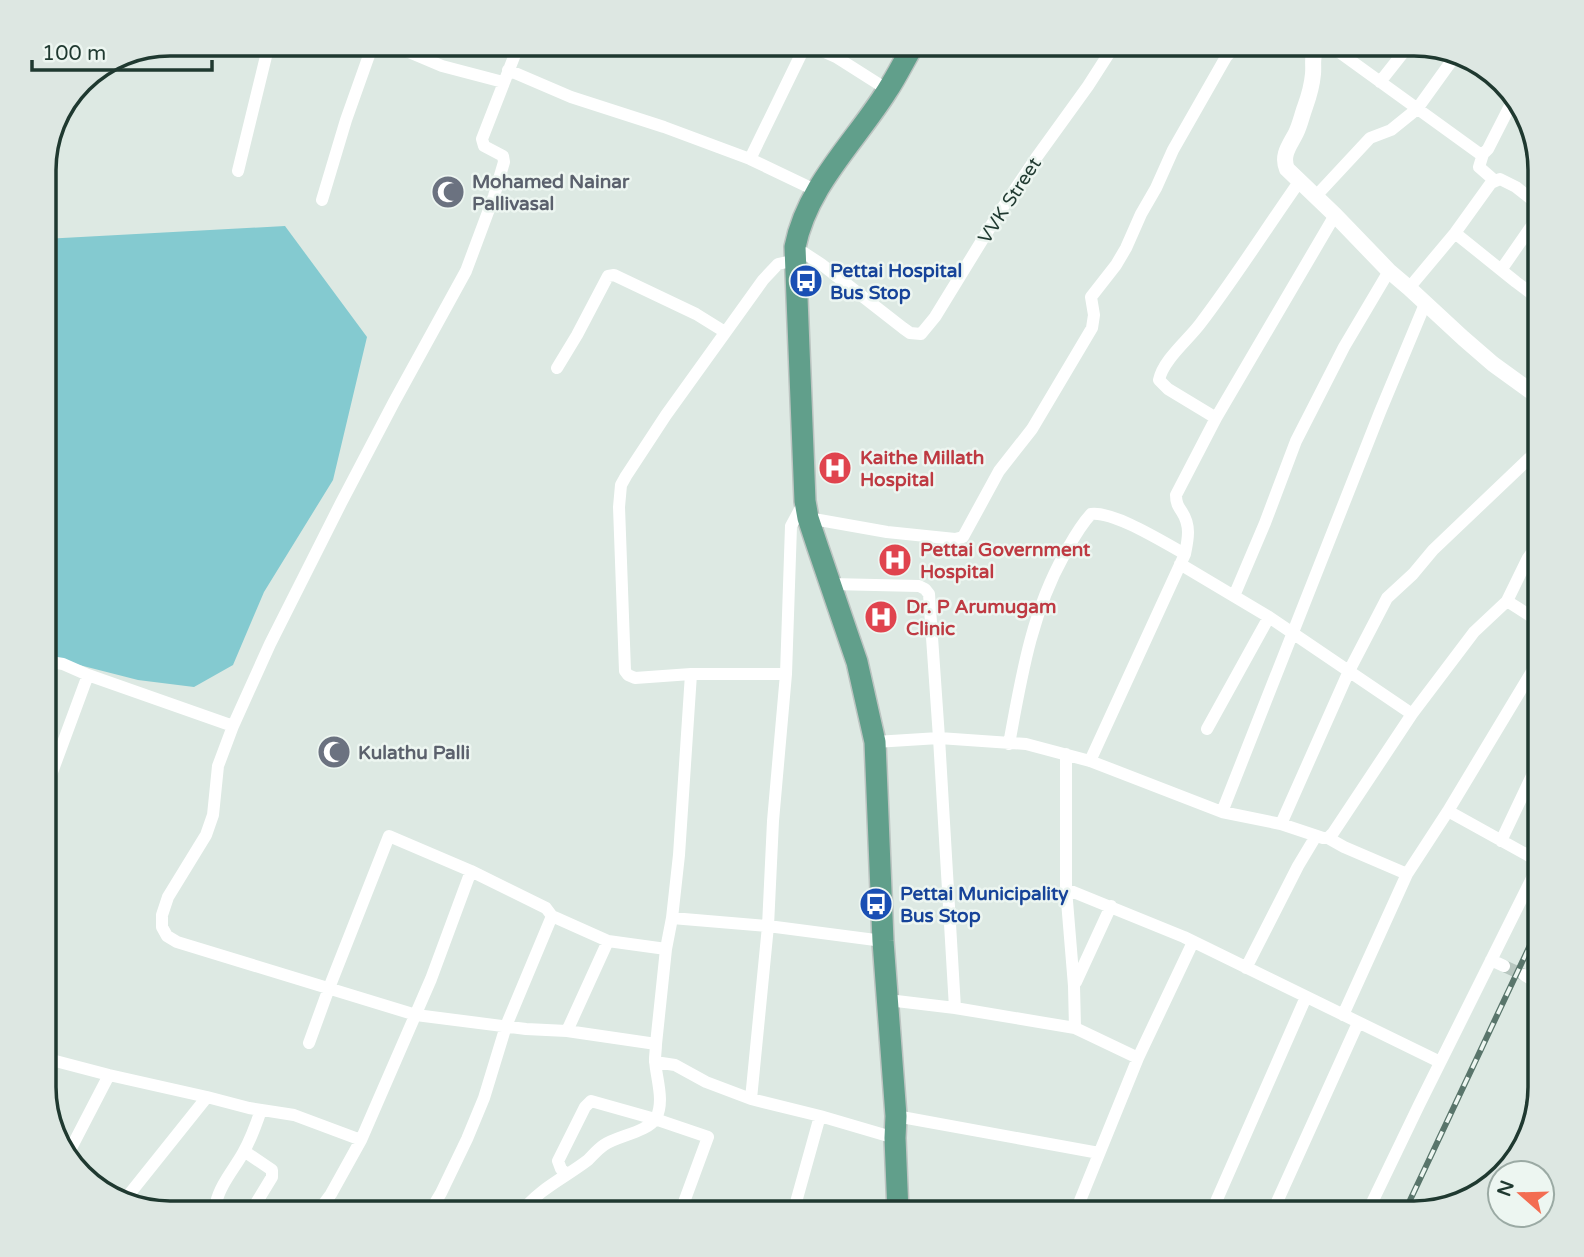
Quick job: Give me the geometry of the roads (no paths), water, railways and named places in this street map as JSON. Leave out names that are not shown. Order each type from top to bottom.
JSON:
[{"type":"main road","points":[[898,1201],[896,1116],[883,941],[875,742],[857,662],[807,509],[796,254],[799,228],[817,191],[888,90],[907,56]]},
{"type":"street","points":[[238,171],[266,56]]},
{"type":"street","points":[[322,200],[369,56]]},
{"type":"street","points":[[418,56],[442,66],[506,76],[664,127],[750,159],[817,191]]},
{"type":"street","points":[[514,56],[482,139],[484,146],[503,156],[504,162],[481,234],[466,271],[394,402],[270,644],[218,766],[213,815],[206,835],[169,897],[162,915],[162,927],[167,936],[177,942],[416,1015],[526,1029],[567,1031],[656,1044]]},
{"type":"street","points":[[750,159],[800,56]]},
{"type":"street","name":"VVK Street","points":[[796,254],[821,264],[910,333],[921,334],[1020,182],[1107,56]]},
{"type":"street","points":[[751,1099],[768,926],[773,821],[786,674],[791,526],[807,509],[887,532],[944,538],[963,537],[999,471],[1032,429],[1085,340],[1093,325],[1091,297],[1126,248],[1173,150],[1227,56]]},
{"type":"street","points":[[1313,56],[1314,72],[1306,103],[1297,131],[1287,147],[1284,162],[1287,169],[1388,271],[1493,364],[1528,389]]},
{"type":"street","points":[[1344,56],[1477,153],[1483,154]]},
{"type":"street","points":[[1380,82],[1401,56]]},
{"type":"street","points":[[836,57],[888,90]]},
{"type":"street","points":[[1316,196],[1370,138],[1391,130],[1417,108],[1450,63]]},
{"type":"street","points":[[1495,181],[1479,167],[1483,154],[1508,108]]},
{"type":"street","points":[[1409,288],[1455,233],[1491,183],[1500,179],[1528,197]]},
{"type":"street","points":[[1216,418],[1168,389],[1159,380],[1159,376],[1206,315],[1299,182]]},
{"type":"street","points":[[1090,761],[1182,559],[1189,531],[1176,502],[1176,495],[1216,418],[1335,215]]},
{"type":"street","points":[[1501,270],[1528,231]]},
{"type":"street","points":[[1455,233],[1528,291]]},
{"type":"street","points":[[786,674],[691,674],[635,678],[628,675],[625,671],[619,494],[626,475],[725,332],[772,270],[796,254]]},
{"type":"street","points":[[1234,596],[1296,441],[1388,271]]},
{"type":"street","points":[[557,368],[578,335],[608,276],[614,275],[696,314],[725,332]]},
{"type":"street","points":[[1222,812],[1425,304]]},
{"type":"street","points":[[1281,824],[1349,671],[1387,598],[1528,459]]},
{"type":"street","points":[[1009,744],[1029,640],[1043,597],[1061,560],[1091,514],[1100,514],[1129,524],[1412,714]]},
{"type":"street","points":[[1246,968],[1298,866],[1322,837],[1333,833],[1412,714],[1474,632],[1507,601],[1528,558]]},
{"type":"street","points":[[831,584],[911,585],[919,586],[929,594],[955,1008]]},
{"type":"street","points":[[1507,601],[1528,614]]},
{"type":"street","points":[[1207,729],[1269,617]]},
{"type":"street","points":[[56,663],[233,726]]},
{"type":"street","points":[[531,1201],[604,1145],[643,1129],[656,1119],[660,1090],[655,1062],[656,1044],[679,855],[691,674]]},
{"type":"street","points":[[56,762],[88,675]]},
{"type":"street","points":[[1343,1016],[1406,874],[1448,811],[1528,678]]},
{"type":"street","points":[[875,742],[939,738],[1026,744],[1090,761],[1222,812],[1281,824],[1322,837],[1406,874]]},
{"type":"street","points":[[1066,754],[1066,889],[1075,1028]]},
{"type":"street","points":[[1501,841],[1528,784]]},
{"type":"street","points":[[1448,811],[1528,856]]},
{"type":"street","points":[[309,1043],[328,988],[389,836],[471,872],[545,908],[552,916],[608,941],[666,949]]},
{"type":"street","points":[[326,1201],[361,1140],[416,1015],[471,872]]},
{"type":"street","points":[[1373,1201],[1528,886]]},
{"type":"street","points":[[1066,889],[1194,942],[1440,1062]]},
{"type":"street","points":[[1074,986],[1111,906]]},
{"type":"street","points":[[437,1201],[484,1098],[506,1026],[552,916]]},
{"type":"street","points":[[672,918],[768,926],[883,941]]},
{"type":"street","points":[[567,1031],[608,941]]},
{"type":"street","points":[[1080,1201],[1138,1058],[1194,942]]},
{"type":"street","points":[[1491,960],[1504,966]]},
{"type":"street","points":[[1524,975],[1528,977]]},
{"type":"street","points":[[1216,1201],[1306,997]]},
{"type":"street","points":[[888,1000],[1075,1028],[1138,1058]]},
{"type":"street","points":[[1277,1201],[1359,1023]]},
{"type":"street","points":[[56,1061],[261,1110],[294,1115],[361,1140]]},
{"type":"street","points":[[655,1062],[675,1065],[706,1082],[751,1099],[895,1138]]},
{"type":"street","points":[[73,1145],[109,1075]]},
{"type":"street","points":[[130,1193],[207,1097]]},
{"type":"street","points":[[567,1174],[558,1161],[585,1107],[591,1101],[708,1137],[684,1201]]},
{"type":"street","points":[[216,1201],[244,1152],[261,1110]]},
{"type":"street","points":[[796,1201],[820,1116]]},
{"type":"street","points":[[896,1116],[1099,1153]]},
{"type":"street","points":[[244,1152],[272,1170],[272,1177],[257,1201]]},
{"type":"water","points":[[285,226],[367,337],[333,480],[264,592],[233,665],[194,687],[138,680],[56,659],[56,238]]},
{"type":"tunnel","points":[[1504,966],[1524,975]]},
{"type":"railway","points":[[1410,1201],[1528,950]]},
{"type":"place","name":"Mohamed Nainar Pallivasal","points":[[448,192]]},
{"type":"place","name":"Pettai Hospital Bus Stop","points":[[806,281]]},
{"type":"place","name":"Kaithe Millath Hospital","points":[[835,468]]},
{"type":"place","name":"Pettai Government Hospital","points":[[895,560]]},
{"type":"place","name":"Dr. P Arumugam Clinic","points":[[881,617]]},
{"type":"place","name":"Kulathu Palli","points":[[334,752]]},
{"type":"place","name":"Pettai Municipality Bus Stop","points":[[876,904]]}]
